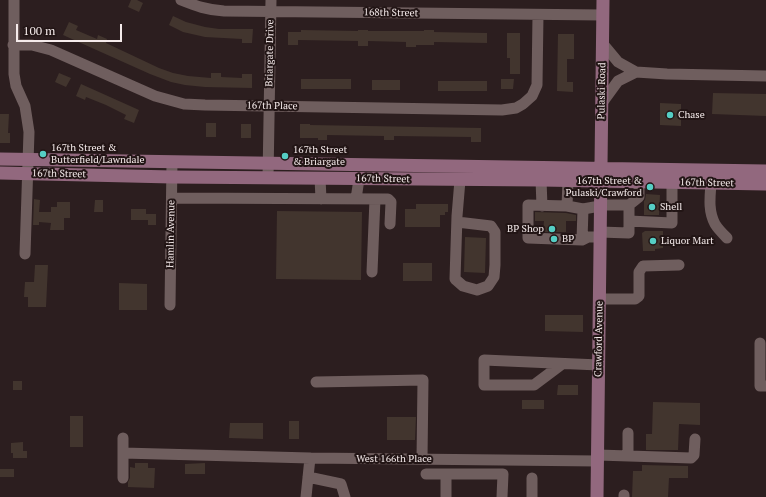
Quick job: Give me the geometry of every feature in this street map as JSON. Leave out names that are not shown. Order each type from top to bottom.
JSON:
[{"type":"main road","name":"Pulaski Road","points":[[601,182],[603,0]]},
{"type":"main road","name":"167th Street","points":[[0,159],[766,171]]},
{"type":"main road","name":"167th Street","points":[[0,173],[172,177],[541,180],[766,184]]},
{"type":"main road","name":"Crawford Avenue","points":[[597,497],[601,182]]},
{"type":"street","points":[[14,0],[13,68],[16,86],[23,99],[27,112],[29,132],[24,254]]},
{"type":"street","name":"168th Street","points":[[181,0],[195,6],[214,10],[603,16]]},
{"type":"street","name":"Briargate Drive","points":[[268,178],[271,0]]},
{"type":"street","name":"167th Place","points":[[13,45],[32,46],[51,50],[155,96],[184,104],[502,110],[516,108],[523,104],[532,96],[537,85],[538,15]]},
{"type":"street","points":[[603,44],[618,62],[636,72],[766,76]]},
{"type":"street","points":[[602,103],[618,80],[636,72]]},
{"type":"street","name":"Hamlin Avenue","points":[[170,305],[172,162]]},
{"type":"street","points":[[320,178],[321,199]]},
{"type":"street","points":[[356,199],[359,179]]},
{"type":"street","points":[[457,222],[491,226],[495,232],[494,277],[488,286],[476,290],[463,286],[455,279],[457,222],[460,180]]},
{"type":"street","points":[[541,180],[542,206]]},
{"type":"street","points":[[567,206],[568,181]]},
{"type":"street","points":[[629,205],[629,233],[600,235],[588,237],[582,240],[528,238],[528,205],[567,206],[583,209],[600,205],[629,205],[639,197],[640,182]]},
{"type":"street","points":[[629,222],[672,223],[672,182]]},
{"type":"street","points":[[711,183],[710,206],[713,219],[715,224],[727,238]]},
{"type":"street","points":[[172,198],[388,199],[391,202],[390,224]]},
{"type":"street","points":[[372,272],[374,199]]},
{"type":"street","points":[[582,240],[583,209]]},
{"type":"street","points":[[599,299],[635,299],[639,296],[639,272],[643,266],[679,265]]},
{"type":"street","points":[[760,343],[760,386],[766,386]]},
{"type":"street","points":[[562,364],[534,385],[484,385],[484,360],[599,365]]},
{"type":"street","points":[[316,382],[423,380],[422,459]]},
{"type":"street","points":[[628,433],[628,456]]},
{"type":"street","points":[[123,478],[124,438]]},
{"type":"street","name":"West 166th Place","points":[[124,453],[310,458],[422,459],[598,458],[628,456],[690,458],[694,455],[695,439]]},
{"type":"street","points":[[306,497],[310,458]]},
{"type":"street","points":[[426,474],[503,474],[502,497]]},
{"type":"street","points":[[446,474],[446,497]]},
{"type":"street","points":[[308,477],[341,484],[345,497]]},
{"type":"street","points":[[532,478],[532,497]]},
{"type":"building","points":[[131,0],[137,0],[143,3],[139,12],[128,7]]},
{"type":"building","points":[[173,16],[186,22],[205,27],[219,29],[253,29],[252,43],[242,43],[242,39],[205,37],[183,32],[169,25]]},
{"type":"building","points":[[69,22],[78,26],[76,30],[97,39],[98,35],[107,39],[106,43],[173,73],[211,78],[211,73],[221,73],[221,77],[242,78],[242,74],[252,74],[252,88],[205,87],[171,82],[63,35]]},
{"type":"building","points":[[301,30],[434,30],[434,32],[487,33],[487,43],[434,42],[434,45],[416,45],[416,47],[406,47],[406,42],[368,41],[368,46],[358,46],[358,41],[298,40],[298,45],[288,45],[288,32],[301,32]]},
{"type":"building","points":[[507,33],[520,33],[520,74],[510,74],[510,58],[507,58]]},
{"type":"building","points":[[558,34],[574,34],[574,59],[567,59],[567,82],[573,82],[573,92],[557,91]]},
{"type":"building","points":[[59,73],[71,78],[66,87],[55,82]]},
{"type":"building","points":[[301,79],[351,79],[351,89],[301,89]]},
{"type":"building","points":[[501,79],[514,79],[513,89],[501,89]]},
{"type":"building","points":[[372,80],[400,80],[400,90],[372,90]]},
{"type":"building","points":[[438,81],[487,81],[487,91],[438,91]]},
{"type":"building","points":[[81,84],[139,110],[134,123],[124,119],[126,115],[106,105],[86,97],[85,100],[76,96]]},
{"type":"building","points":[[713,93],[766,94],[766,116],[712,114]]},
{"type":"building","name":"Chase","points":[[660,103],[681,104],[681,126],[660,125]]},
{"type":"building","points":[[0,114],[9,114],[8,133],[10,133],[10,143],[0,143]]},
{"type":"building","points":[[206,123],[216,123],[216,137],[206,137]]},
{"type":"building","points":[[241,124],[251,124],[251,138],[241,138]]},
{"type":"building","points":[[300,124],[481,128],[481,142],[471,142],[471,137],[394,136],[394,140],[384,140],[384,136],[327,135],[327,140],[318,140],[318,138],[300,138]]},
{"type":"building","name":"Shell","points":[[646,194],[660,195],[659,215],[644,215],[644,201]]},
{"type":"building","points":[[34,199],[40,200],[39,212],[51,212],[51,207],[57,207],[57,202],[70,202],[70,218],[64,218],[64,230],[50,230],[51,223],[39,222],[39,225],[33,225]]},
{"type":"building","points":[[95,200],[103,200],[103,212],[94,212]]},
{"type":"building","points":[[416,204],[448,204],[448,212],[445,212],[445,215],[440,215],[440,227],[405,227],[405,209],[416,209]]},
{"type":"building","points":[[131,209],[146,209],[146,214],[156,214],[156,225],[148,225],[148,220],[131,220]]},
{"type":"building","points":[[277,211],[362,212],[361,280],[276,279]]},
{"type":"building","points":[[535,212],[566,213],[576,215],[576,221],[566,221],[566,232],[543,232],[544,221],[535,221]]},
{"type":"building","name":"Liquor Mart","points":[[645,231],[663,231],[663,248],[655,249],[655,251],[643,251],[642,233]]},
{"type":"building","points":[[465,237],[486,238],[485,273],[464,272]]},
{"type":"building","points":[[403,263],[432,263],[432,281],[403,281]]},
{"type":"building","points":[[35,265],[48,265],[46,307],[28,307],[28,297],[24,297],[25,282],[34,282]]},
{"type":"building","points":[[119,283],[147,284],[147,310],[119,310]]},
{"type":"building","points":[[545,315],[583,315],[583,332],[545,331]]},
{"type":"building","points":[[13,381],[22,381],[22,390],[13,390]]},
{"type":"building","points":[[558,385],[578,385],[578,395],[557,395]]},
{"type":"building","points":[[522,400],[544,400],[544,409],[522,409]]},
{"type":"building","points":[[653,402],[700,403],[700,425],[679,424],[678,450],[646,450],[646,434],[652,434]]},
{"type":"building","points":[[70,416],[83,416],[83,447],[70,447]]},
{"type":"building","points":[[387,417],[416,417],[415,440],[387,440]]},
{"type":"building","points":[[289,421],[299,421],[299,439],[289,439]]},
{"type":"building","points":[[230,423],[263,423],[263,439],[229,438]]},
{"type":"building","points":[[23,442],[23,451],[27,451],[27,458],[13,458],[13,453],[11,453],[11,443]]},
{"type":"building","points":[[135,463],[148,463],[148,468],[155,468],[154,488],[128,487],[130,467],[135,468]]},
{"type":"building","points":[[205,463],[205,474],[185,474],[185,464]]},
{"type":"building","points":[[642,465],[688,466],[688,478],[669,478],[668,497],[632,497],[633,471],[642,471]]},
{"type":"building","points":[[0,469],[14,469],[14,477],[0,477]]},
{"type":"place","name":"Chase","points":[[670,115]]},
{"type":"place","name":"167th Street & Butterfield/Lawndale","points":[[43,154]]},
{"type":"place","name":"167th Street & Briargate","points":[[285,156]]},
{"type":"place","name":"167th Street & Pulaski/Crawford","points":[[650,187]]},
{"type":"place","name":"Shell","points":[[652,207]]},
{"type":"place","name":"BP Shop","points":[[552,229]]},
{"type":"place","name":"BP","points":[[554,239]]},
{"type":"place","name":"Liquor Mart","points":[[653,241]]}]
